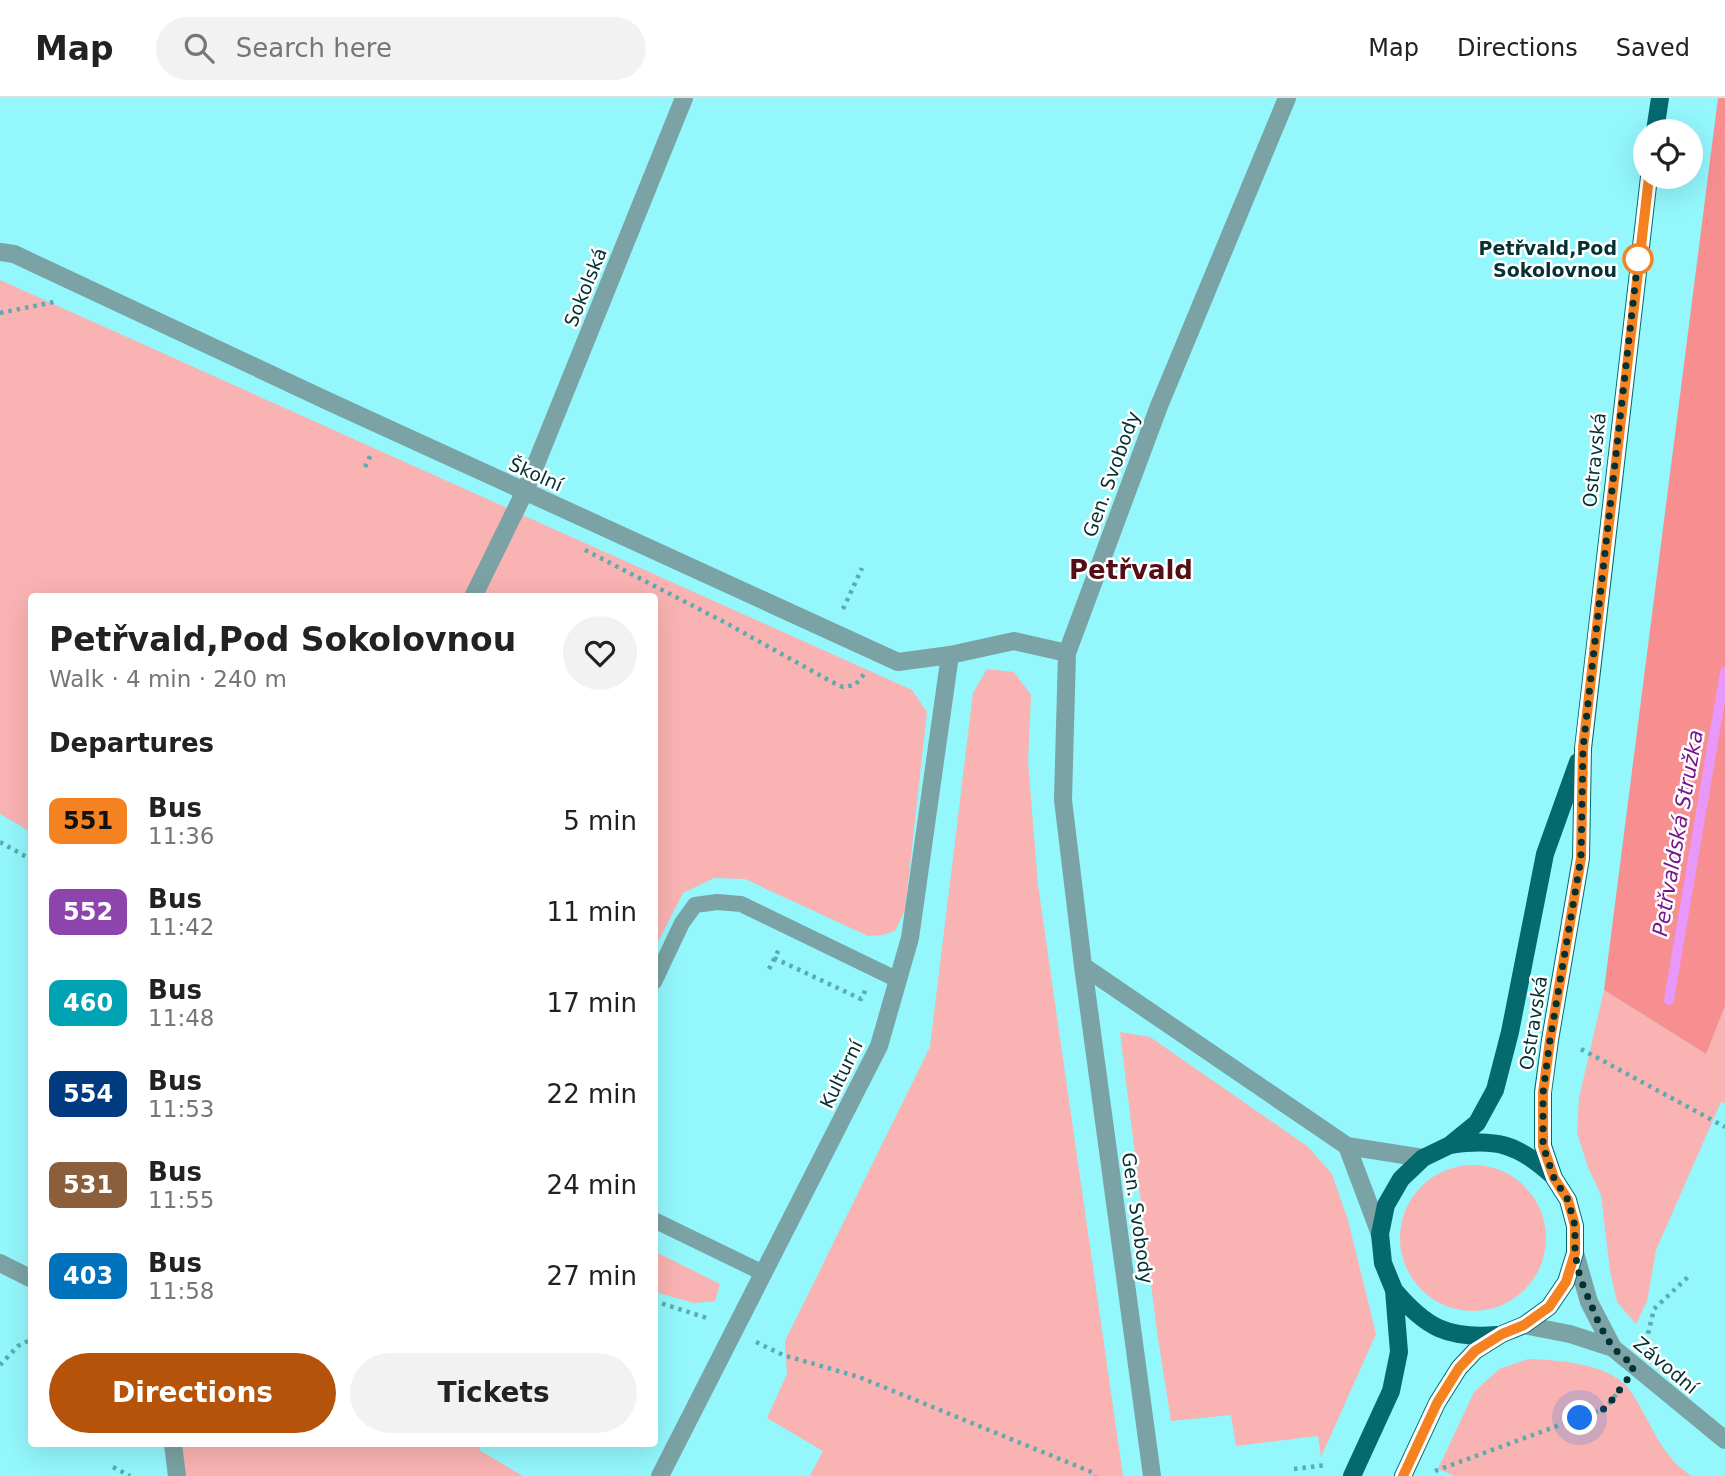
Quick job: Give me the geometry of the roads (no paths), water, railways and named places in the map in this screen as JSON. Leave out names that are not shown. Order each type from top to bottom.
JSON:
[{"type":"main road","points":[[1657,119],[1660,98]]},
{"type":"main road","name":"Ostravská","points":[[1403,1476],[1437,1403],[1459,1368],[1475,1351],[1502,1334],[1524,1325],[1549,1307],[1566,1282],[1575,1253],[1575,1226],[1568,1200],[1554,1178],[1543,1146],[1543,1093],[1581,858],[1583,748],[1648,189]]},
{"type":"main road","name":"Ostravská","points":[[1352,1476],[1391,1391],[1399,1352],[1394,1290],[1383,1263],[1380,1234],[1386,1205],[1401,1179],[1423,1158],[1450,1145],[1477,1123],[1495,1090],[1510,1032],[1545,854],[1583,748]]},
{"type":"main road","name":"Ostravská","points":[[1450,1145],[1479,1141],[1508,1145],[1533,1158],[1554,1178]]},
{"type":"main road","name":"Ostravská","points":[[1394,1290],[1414,1314],[1441,1330],[1471,1337],[1502,1334]]},
{"type":"street","name":"Sokolská","points":[[475,593],[525,492],[684,98]]},
{"type":"street","name":"Gen. Svobody","points":[[1152,1476],[1063,800],[1068,653],[1159,406],[1287,98]]},
{"type":"street","name":"Školní","points":[[0,252],[14,254],[898,662],[950,655],[1014,641],[1068,653]]},
{"type":"street","name":"Kulturní","points":[[660,1476],[879,1046],[909,938],[950,655]]},
{"type":"street","points":[[1083,966],[1347,1146],[1423,1158]]},
{"type":"street","points":[[1347,1146],[1380,1234]]},
{"type":"street","name":"Závodní","points":[[1575,1253],[1589,1302],[1613,1348],[1725,1440]]},
{"type":"street","points":[[0,1263],[28,1277]]},
{"type":"street","name":"Závodní","points":[[1524,1325],[1570,1334],[1613,1348]]},
{"type":"street","points":[[173,1447],[177,1476]]},
{"type":"lane","points":[[658,974],[682,923],[695,905],[717,902],[741,904],[898,980]]},
{"type":"lane","points":[[658,1222],[763,1273]]},
{"type":"waterway","name":"Petřvaldská Stružka","points":[[1669,1000],[1725,672]]},
{"type":"place","name":"Petřvald,Pod Sokolovnou","points":[[1638,259]]},
{"type":"district","name":"Petřvald","points":[[1131,570]]}]
